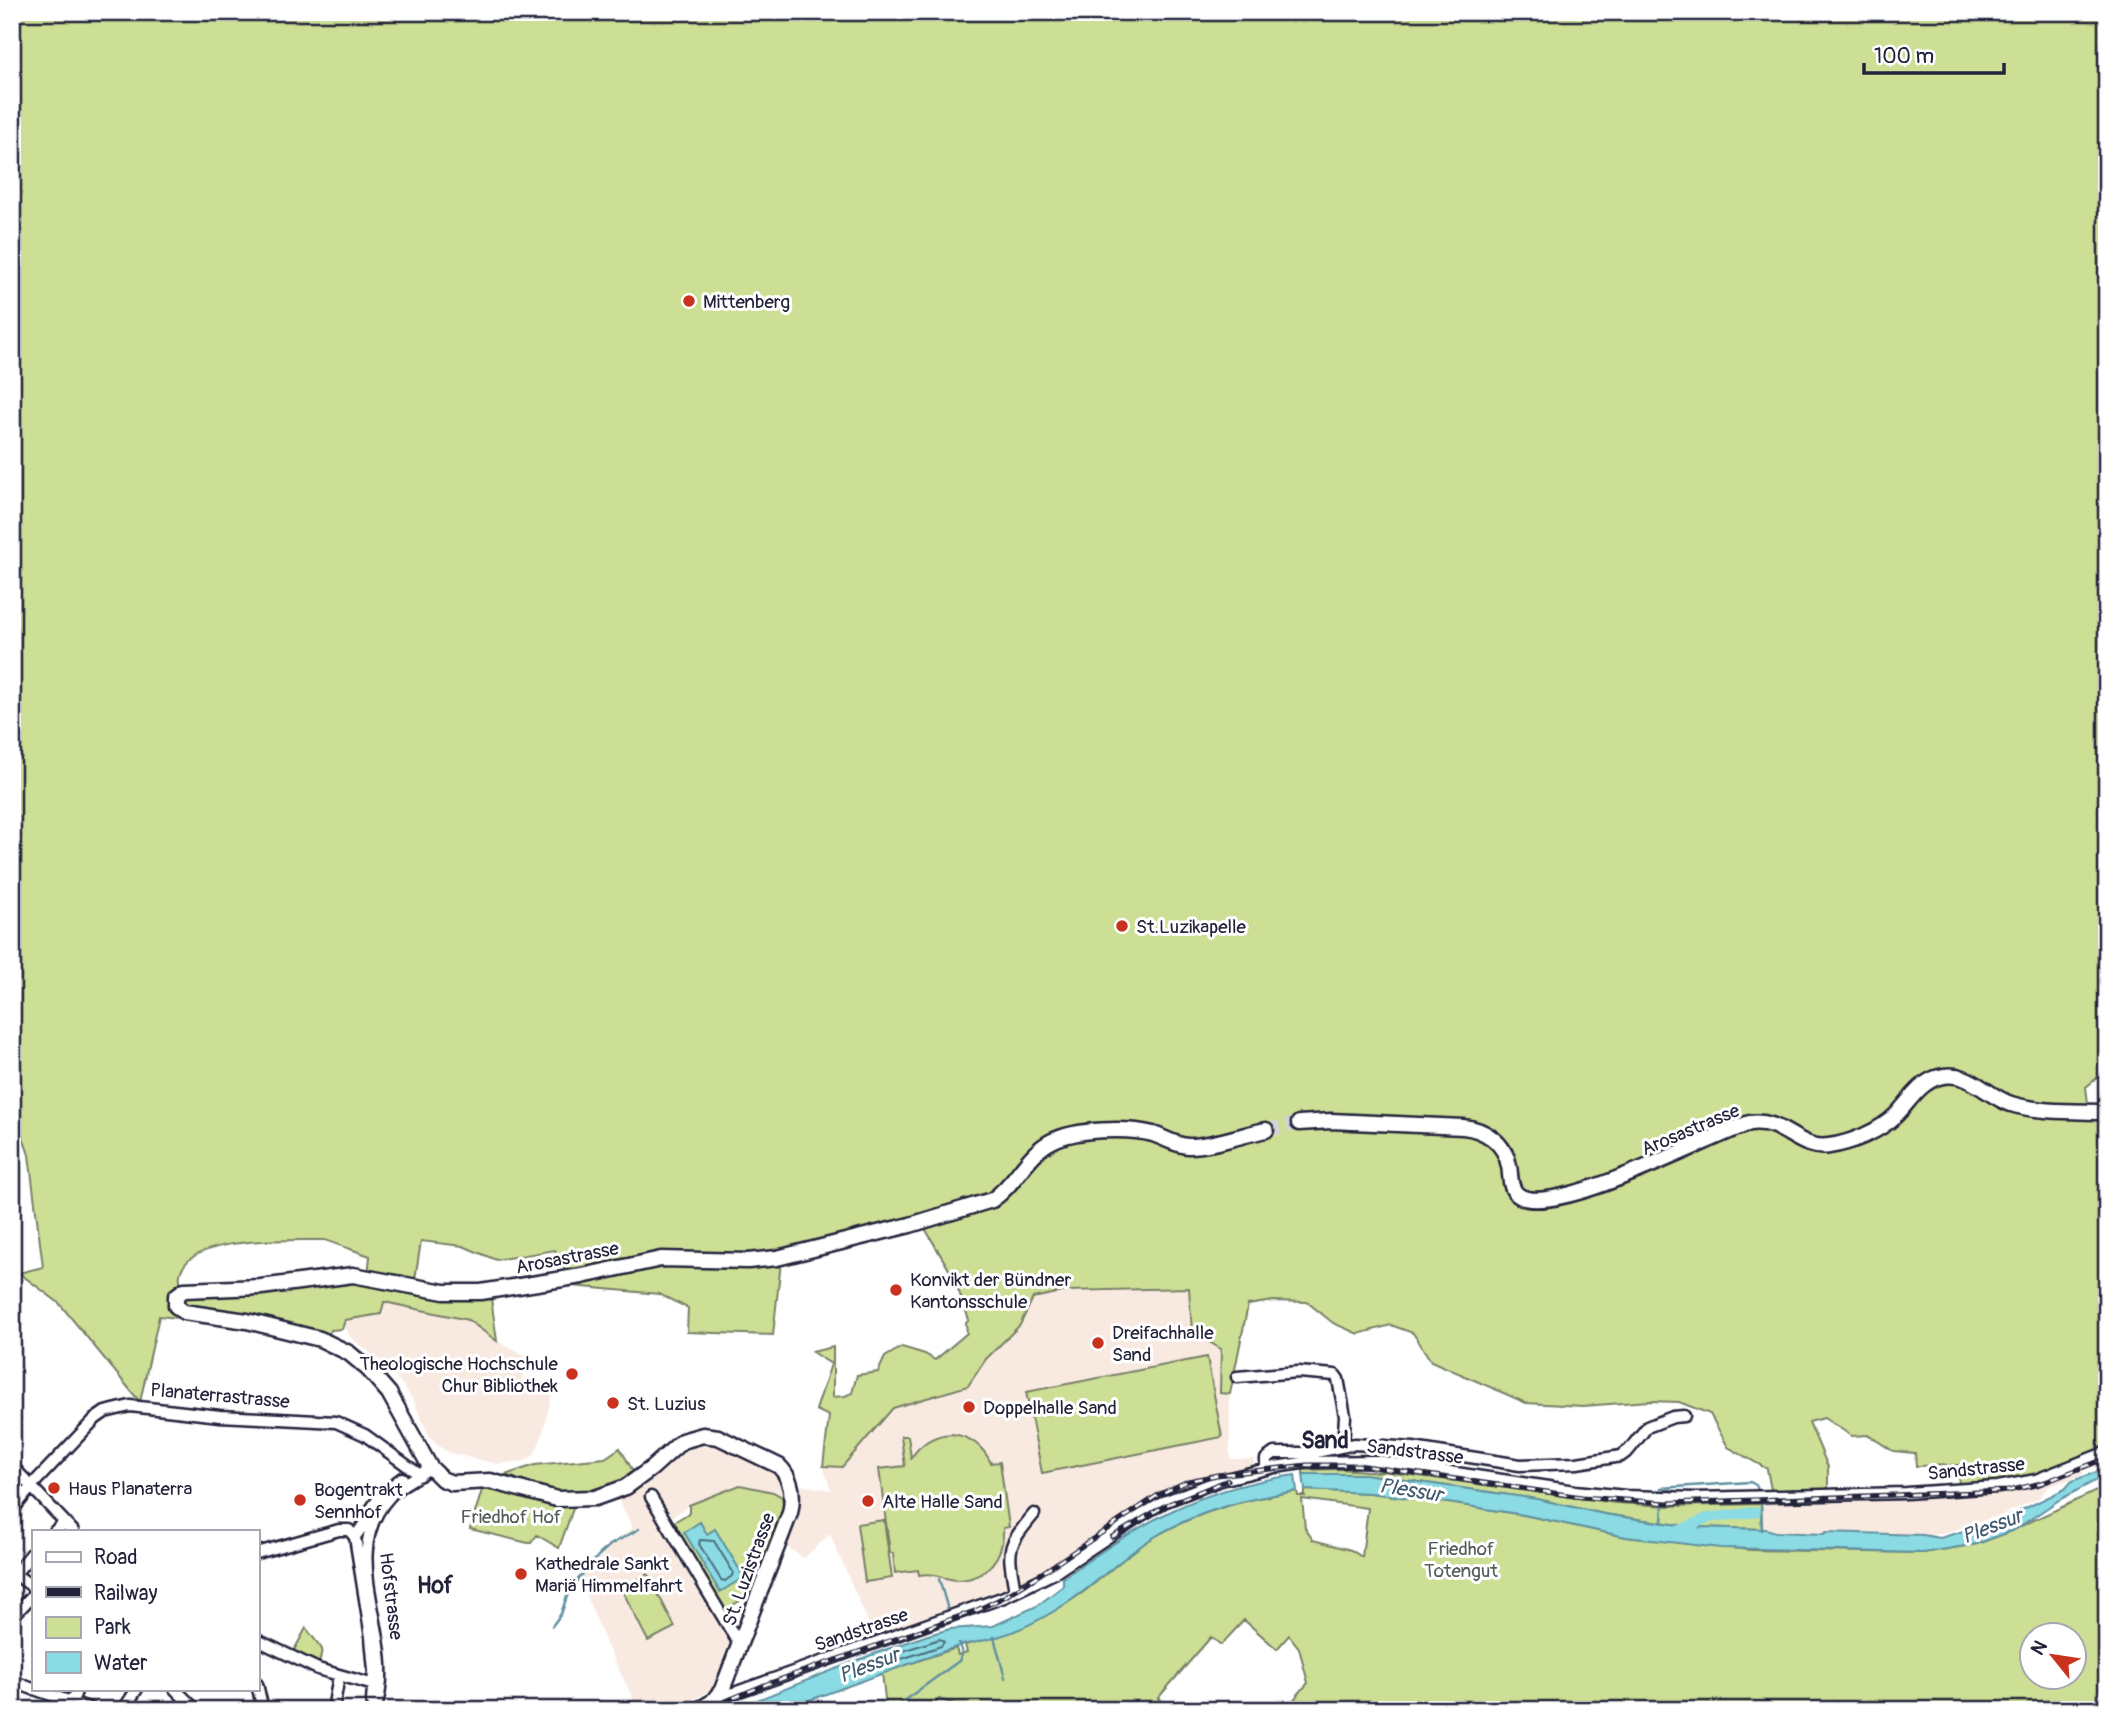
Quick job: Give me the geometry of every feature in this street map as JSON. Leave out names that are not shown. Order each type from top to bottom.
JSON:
[{"type":"main road","name":"Arosastrasse","points":[[1299,1123],[1340,1121],[1478,1130],[1493,1138],[1504,1151],[1514,1191],[1521,1197],[1535,1200],[1584,1190],[1636,1173],[1750,1123],[1773,1124],[1816,1146],[1837,1145],[1887,1123],[1927,1083],[1938,1077],[1953,1075],[1974,1082],[2004,1101],[2020,1106],[2107,1112]]},
{"type":"main road","name":"Arosastrasse","points":[[425,1471],[389,1393],[368,1369],[349,1353],[320,1339],[247,1321],[184,1312],[176,1306],[176,1296],[184,1290],[261,1287],[354,1275],[444,1292],[481,1292],[583,1276],[661,1259],[767,1259],[910,1225],[992,1200],[1039,1150],[1065,1136],[1089,1132],[1150,1133],[1180,1145],[1194,1146],[1266,1130]]},
{"type":"main road","name":"St. Luzistrasse","points":[[425,1471],[452,1483],[490,1481],[557,1499],[595,1498],[626,1487],[652,1468],[675,1446],[696,1436],[718,1437],[769,1459],[783,1470],[789,1479],[792,1490],[791,1506],[719,1695]]},
{"type":"main road","points":[[698,1710],[719,1695]]},
{"type":"street","points":[[1237,1377],[1298,1371],[1336,1376],[1345,1413],[1343,1446]]},
{"type":"street","name":"Planaterrastrasse","points":[[12,1511],[32,1485],[100,1415],[130,1406],[220,1416],[336,1422],[425,1471]]},
{"type":"street","points":[[1266,1468],[1265,1460],[1273,1454],[1311,1453],[1360,1444],[1413,1448],[1520,1465],[1569,1464],[1617,1457],[1627,1452],[1647,1427],[1676,1416],[1684,1416]]},
{"type":"street","name":"Sandstrasse","points":[[719,1695],[734,1693],[1015,1592],[1060,1569],[1164,1502],[1221,1480],[1266,1468],[1309,1462],[1377,1461],[1601,1494],[1695,1498],[1998,1488],[2036,1480],[2107,1452]]},
{"type":"street","points":[[12,1466],[72,1530]]},
{"type":"street","name":"Hofstrasse","points":[[373,1710],[381,1691],[382,1675],[366,1566],[366,1545],[373,1523],[385,1501],[399,1487],[425,1471]]},
{"type":"street","points":[[369,1512],[383,1492],[402,1478]]},
{"type":"street","points":[[650,1497],[712,1601],[736,1639],[741,1642]]},
{"type":"street","points":[[1015,1592],[1010,1545],[1034,1514]]},
{"type":"street","points":[[56,1530],[65,1522]]},
{"type":"street","points":[[355,1537],[364,1524]]},
{"type":"street","points":[[259,1552],[339,1530],[349,1530],[355,1537],[369,1620],[374,1685],[373,1710]]},
{"type":"street","points":[[32,1553],[13,1573],[32,1586]]},
{"type":"street","points":[[12,1617],[32,1596]]},
{"type":"street","points":[[259,1642],[339,1676],[374,1685]]},
{"type":"street","points":[[333,1710],[339,1676]]},
{"type":"street","points":[[12,1681],[32,1688]]},
{"type":"street","points":[[37,1690],[88,1709]]},
{"type":"street","points":[[72,1702],[77,1690]]},
{"type":"street","points":[[123,1710],[135,1690]]},
{"type":"street","points":[[176,1690],[195,1710]]},
{"type":"street","points":[[258,1690],[263,1710]]},
{"type":"shaded area","points":[[1190,1288],[1192,1332],[1221,1349],[1220,1392],[1230,1394],[1230,1459],[1253,1459],[1255,1465],[1163,1498],[1030,1582],[1019,1583],[877,1643],[830,1534],[804,1558],[782,1544],[798,1499],[800,1485],[831,1490],[823,1466],[842,1467],[893,1408],[968,1386],[986,1359],[1020,1325],[1033,1298],[1067,1291]]},
{"type":"shaded area","points":[[384,1302],[468,1320],[497,1341],[527,1357],[521,1384],[552,1392],[542,1437],[534,1455],[525,1461],[497,1464],[450,1453],[438,1446],[429,1435],[413,1400],[401,1383],[380,1360],[352,1339],[343,1326],[345,1320],[381,1314]]},
{"type":"shaded area","points":[[700,1441],[718,1442],[772,1470],[780,1482],[782,1497],[773,1492],[740,1485],[689,1505],[665,1522],[737,1644],[711,1690],[675,1710],[639,1710],[578,1581],[602,1555],[601,1550],[633,1528],[617,1498],[649,1479],[687,1445]]},
{"type":"shaded area","points":[[2107,1452],[2107,1461],[2083,1471],[2083,1475],[2048,1487],[2039,1498],[2002,1515],[1940,1534],[1916,1536],[1776,1532],[1762,1529],[1760,1504],[1667,1506],[1616,1503],[1383,1471],[1384,1463],[1626,1496],[1988,1488]]},
{"type":"green space","points":[[12,12],[2107,12],[2107,1070],[2086,1087],[2089,1111],[2107,1112],[2107,1452],[2055,1473],[1959,1490],[1958,1465],[1916,1466],[1915,1453],[1893,1451],[1868,1435],[1852,1436],[1824,1418],[1809,1422],[1828,1467],[1828,1495],[1772,1495],[1767,1469],[1728,1447],[1710,1414],[1679,1402],[1649,1401],[1583,1406],[1526,1403],[1431,1361],[1413,1333],[1391,1325],[1358,1334],[1333,1323],[1307,1302],[1273,1301],[1248,1305],[1230,1394],[1220,1393],[1221,1349],[1192,1332],[1189,1288],[1067,1291],[1033,1298],[1020,1325],[986,1359],[968,1386],[893,1408],[842,1467],[823,1466],[829,1416],[816,1410],[831,1364],[812,1352],[833,1347],[833,1397],[845,1396],[852,1393],[857,1375],[878,1372],[885,1357],[902,1347],[935,1360],[967,1333],[966,1323],[969,1320],[954,1278],[923,1225],[781,1262],[773,1335],[687,1332],[688,1308],[659,1294],[573,1286],[555,1250],[496,1260],[463,1246],[421,1241],[414,1286],[490,1291],[497,1341],[468,1320],[384,1302],[381,1314],[345,1320],[342,1329],[331,1330],[325,1341],[181,1311],[177,1318],[159,1316],[140,1402],[59,1303],[19,1273],[43,1267],[29,1155],[17,1119],[12,1120]],"holes":[[[325,1240],[370,1256],[368,1276],[181,1290],[180,1274],[188,1261],[202,1252],[244,1242]]]},
{"type":"green space","points":[[1207,1357],[1222,1437],[1042,1473],[1026,1392]]},
{"type":"green space","points":[[951,1434],[975,1443],[991,1463],[1000,1462],[1009,1527],[1003,1528],[1001,1548],[985,1571],[967,1579],[919,1575],[918,1570],[895,1573],[879,1469],[905,1466],[901,1436],[908,1436],[911,1458],[928,1441]]},
{"type":"green space","points":[[620,1448],[634,1473],[604,1488],[561,1492],[514,1482],[515,1478],[508,1476],[506,1480],[499,1477],[535,1465],[605,1458]]},
{"type":"green space","points":[[1303,1470],[1383,1471],[1616,1503],[1667,1506],[1761,1504],[1762,1529],[1693,1527],[1604,1514],[1537,1499],[1364,1474],[1303,1474]]},
{"type":"green space","points":[[740,1485],[773,1492],[782,1497],[784,1510],[755,1592],[723,1611],[675,1531],[677,1526],[674,1522],[689,1513],[689,1505]]},
{"type":"green space","name":"Friedhof Totengut","points":[[2107,1486],[2107,1710],[1285,1710],[1308,1683],[1299,1648],[1289,1635],[1277,1649],[1244,1620],[1221,1645],[1211,1637],[1158,1698],[1170,1710],[972,1710],[939,1699],[929,1710],[884,1710],[886,1707],[882,1673],[956,1648],[958,1655],[967,1652],[965,1645],[1011,1631],[1040,1618],[1082,1593],[1144,1543],[1188,1520],[1241,1502],[1297,1491],[1298,1496],[1305,1496],[1305,1490],[1370,1493],[1442,1502],[1524,1515],[1626,1537],[1750,1550],[1923,1553],[1977,1544]],"holes":[[[1302,1499],[1368,1508],[1362,1557],[1351,1550],[1313,1540],[1305,1528]]]},
{"type":"green space","name":"Friedhof Hof","points":[[483,1487],[557,1505],[574,1506],[559,1548],[537,1535],[528,1543],[470,1529]]},
{"type":"green space","points":[[884,1520],[892,1578],[865,1582],[857,1524]]},
{"type":"green space","points":[[648,1574],[675,1627],[648,1641],[621,1588]]},
{"type":"green space","points":[[306,1628],[322,1649],[319,1665],[292,1654]]},
{"type":"water","name":"Plessur","points":[[2107,1468],[2107,1479],[2102,1477],[2059,1500],[2016,1529],[1977,1544],[1923,1553],[1721,1548],[1626,1537],[1524,1515],[1442,1502],[1370,1493],[1305,1490],[1303,1474],[1364,1474],[1537,1499],[1604,1514],[1693,1527],[1824,1534],[1923,1535],[1940,1538],[2001,1520],[2065,1489],[2072,1481]]},
{"type":"water","name":"Plessur","points":[[1295,1475],[1297,1491],[1221,1508],[1168,1529],[1134,1551],[1063,1606],[1018,1630],[964,1644],[782,1710],[732,1710],[928,1635],[950,1629],[993,1626],[1037,1606],[1063,1586],[1063,1578],[1145,1524],[1228,1489]]},
{"type":"water","points":[[700,1522],[707,1534],[715,1529],[744,1577],[720,1592],[684,1532]]},
{"type":"waterway","points":[[1389,1457],[1402,1460]]},
{"type":"waterway","points":[[1661,1488],[1750,1482],[1756,1485],[1759,1492]]},
{"type":"waterway","points":[[1663,1494],[1671,1488]]},
{"type":"waterway","points":[[1761,1504],[1762,1530]]},
{"type":"waterway","points":[[1662,1523],[1663,1505]]},
{"type":"waterway","points":[[1676,1532],[1707,1518],[1756,1512]]},
{"type":"waterway","points":[[552,1626],[561,1614],[569,1590],[599,1555],[610,1545],[639,1529]]},
{"type":"waterway","points":[[939,1579],[949,1613]]},
{"type":"waterway","points":[[994,1637],[1005,1678]]},
{"type":"waterway","points":[[891,1710],[959,1661],[962,1654],[959,1643]]},
{"type":"tunnel","points":[[1266,1130],[1299,1123]]},
{"type":"railway","points":[[975,1611],[1027,1583],[1158,1495],[1188,1481],[1217,1475],[1307,1465],[1358,1465],[1582,1497],[1667,1503],[2008,1491],[2045,1482],[2107,1458]]},
{"type":"railway","points":[[1112,1537],[1166,1505],[1228,1480]]},
{"type":"railway","points":[[704,1710],[767,1684],[983,1608]]},
{"type":"place","name":"Mittenberg","points":[[689,301]]},
{"type":"place","name":"St.Luzikapelle","points":[[1122,926]]},
{"type":"place","name":"Konvikt der Bündner Kantonsschule","points":[[896,1290]]},
{"type":"place","name":"Dreifachhalle Sand","points":[[1098,1343]]},
{"type":"place","name":"Theologische Hochschule Chur Bibliothek","points":[[572,1374]]},
{"type":"place","name":"St. Luzius","points":[[613,1403]]},
{"type":"place","name":"Doppelhalle Sand","points":[[969,1407]]},
{"type":"place","name":"Haus Planaterra","points":[[54,1488]]},
{"type":"place","name":"Bogentrakt Sennhof","points":[[300,1500]]},
{"type":"place","name":"Alte Halle Sand","points":[[868,1501]]},
{"type":"place","name":"Kathedrale Sankt Mariä Himmelfahrt","points":[[521,1574]]},
{"type":"district","name":"Sand","points":[[1325,1440]]},
{"type":"district","name":"Hof","points":[[435,1585]]}]
